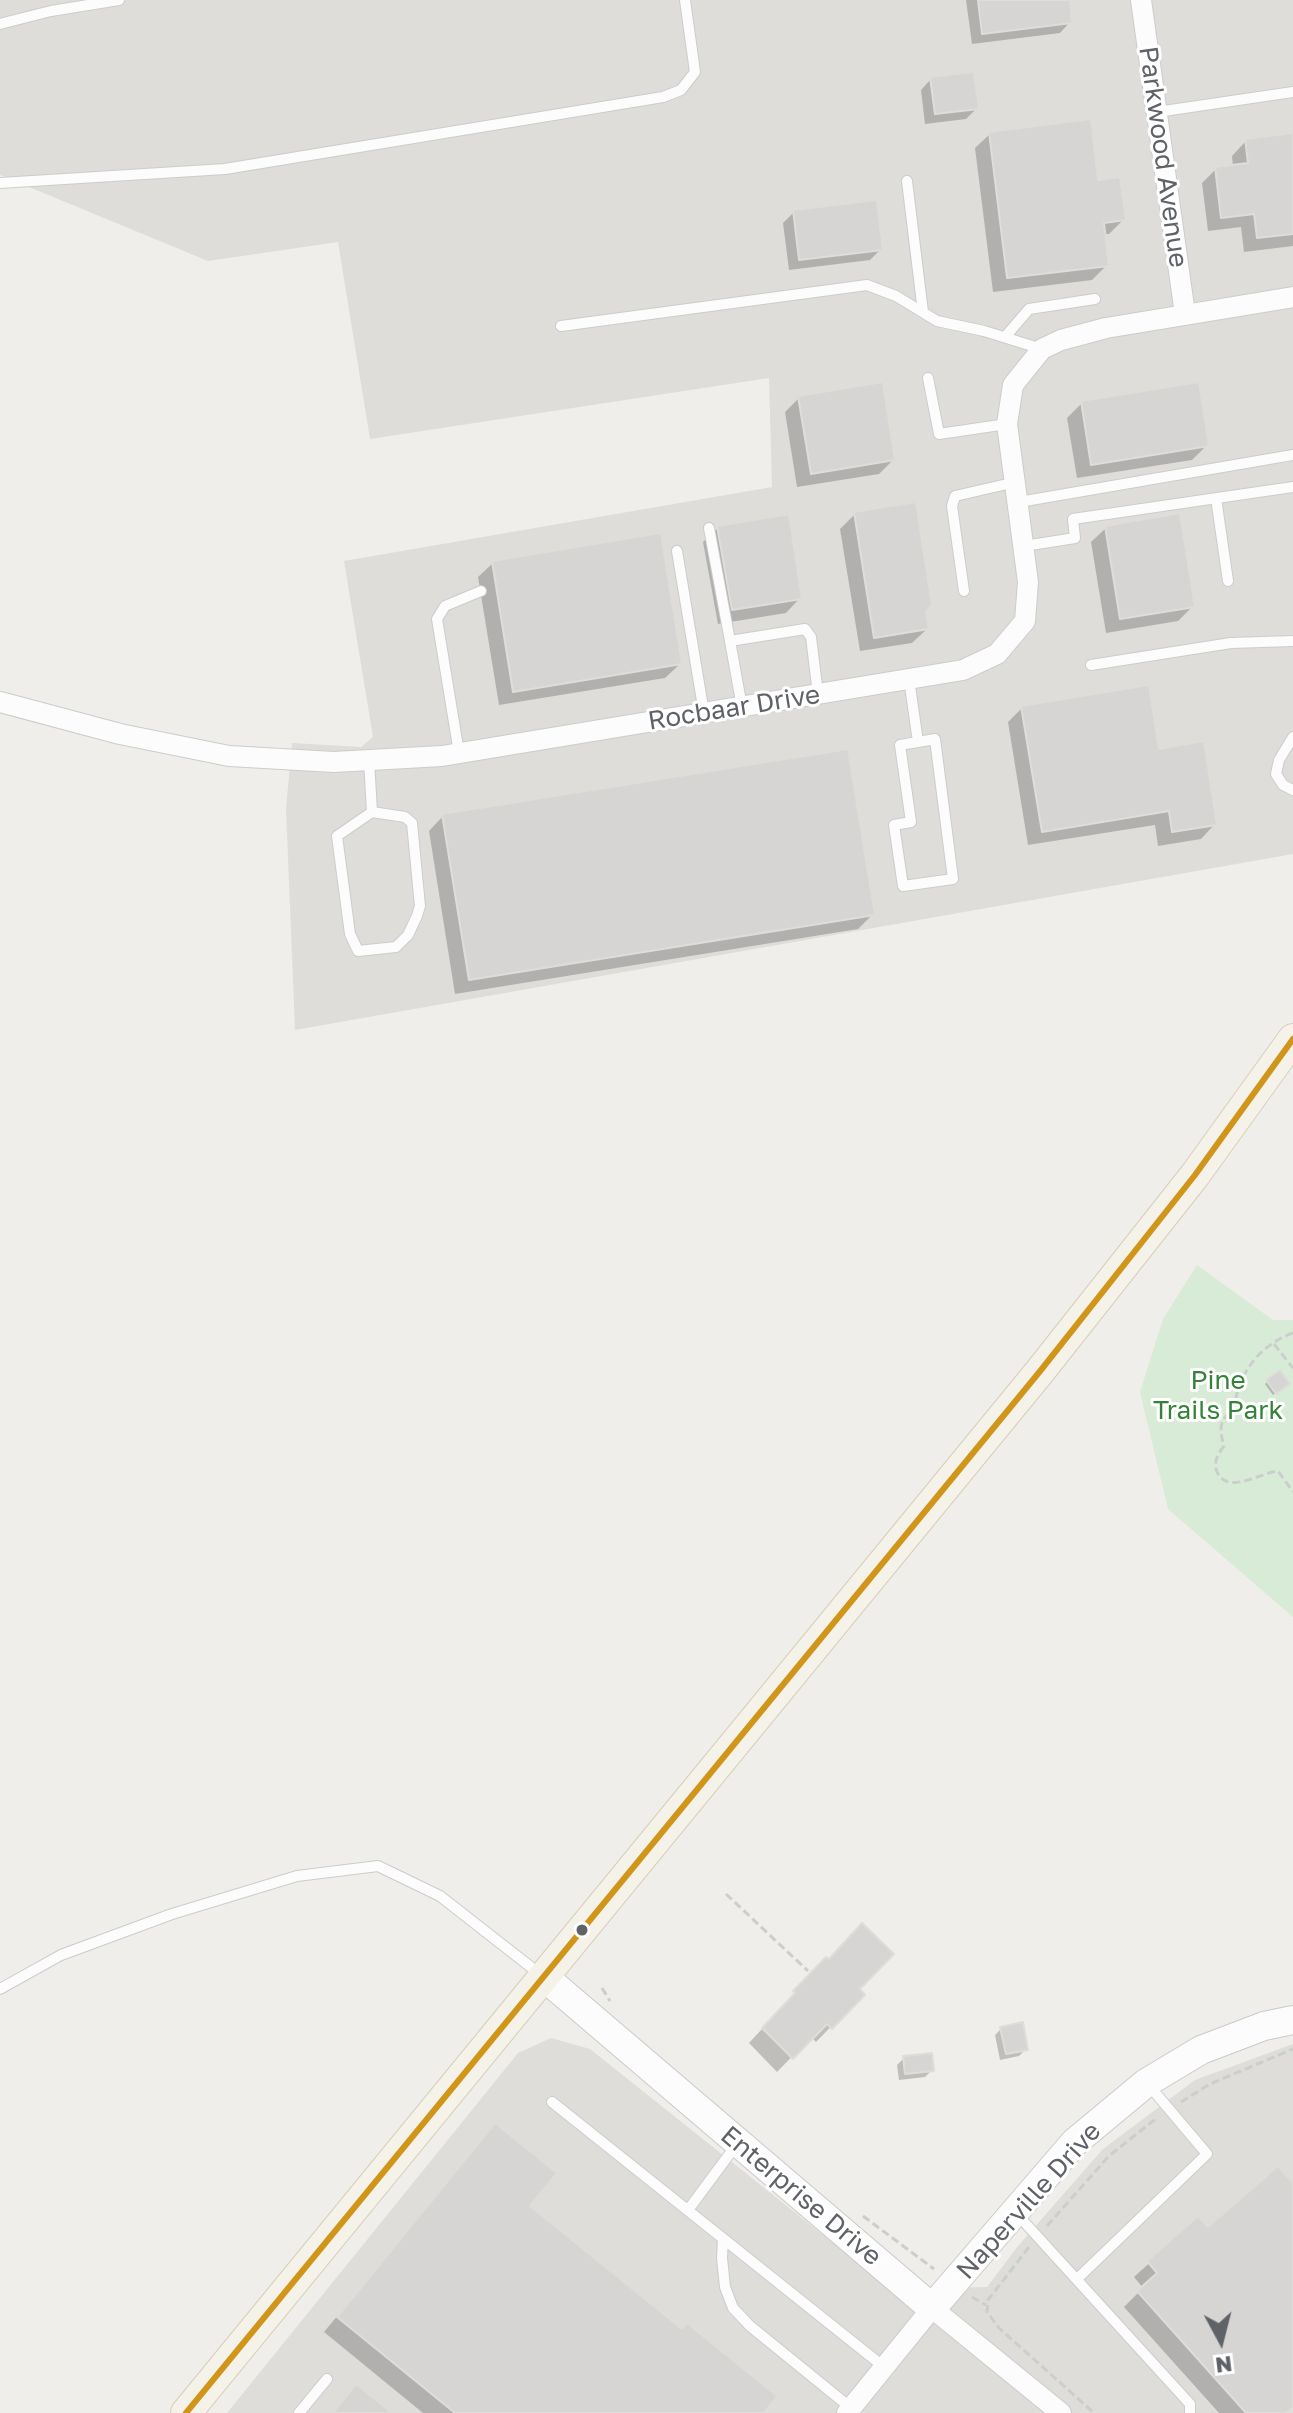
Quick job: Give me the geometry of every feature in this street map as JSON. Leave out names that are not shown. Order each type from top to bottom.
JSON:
[{"type":"main road","points":[[186,2413],[1107,1288],[1195,1175],[1293,1039]]},
{"type":"street","name":"Parkwood Avenue","points":[[1141,0],[1185,314]]},
{"type":"street","points":[[1042,349],[1061,340],[1106,328],[1293,297]]},
{"type":"street","name":"Rocbaar Drive","points":[[0,702],[120,734],[229,756],[334,762],[459,753],[963,670],[997,654],[1025,621],[1028,582],[1007,424],[1013,385],[1042,349]]},
{"type":"street","name":"Enterprise Drive","points":[[543,1976],[932,2308],[1061,2413]]},
{"type":"street","name":"Naperville Drive","points":[[849,2410],[1075,2142],[1146,2083],[1201,2050],[1264,2026],[1293,2020]]},
{"type":"lane","points":[[0,24],[51,11],[119,0]]},
{"type":"lane","points":[[0,183],[225,169],[663,97],[681,90],[695,72],[685,0]]},
{"type":"lane","points":[[1157,112],[1293,92]]},
{"type":"lane","points":[[907,181],[923,312]]},
{"type":"lane","points":[[561,326],[867,285],[896,296],[937,321],[1042,349]]},
{"type":"lane","points":[[1005,337],[1029,309],[1095,299]]},
{"type":"lane","points":[[928,378],[939,434],[1007,424]]},
{"type":"lane","points":[[964,591],[952,506],[955,496],[1017,492],[1255,464],[1293,455]]},
{"type":"lane","points":[[1024,546],[1075,538],[1073,519],[1293,487]]},
{"type":"lane","points":[[1216,498],[1228,581]]},
{"type":"lane","points":[[709,528],[742,707]]},
{"type":"lane","points":[[677,551],[704,713]]},
{"type":"lane","points":[[459,753],[437,619],[445,606],[481,591]]},
{"type":"lane","points":[[730,641],[805,629],[811,637],[818,694]]},
{"type":"lane","points":[[1091,665],[1231,643],[1293,641]]},
{"type":"lane","points":[[909,679],[918,742]]},
{"type":"lane","points":[[1293,737],[1279,760],[1276,774],[1283,785],[1293,790]]},
{"type":"lane","points":[[935,739],[953,879],[903,886],[894,825],[911,822],[900,745],[918,742],[935,739]]},
{"type":"lane","points":[[369,760],[372,812]]},
{"type":"lane","points":[[372,812],[405,817],[412,823],[420,906],[408,935],[396,947],[358,951],[350,934],[337,836],[372,812]]},
{"type":"lane","points":[[0,1989],[61,1955],[172,1914],[297,1876],[378,1866],[440,1896],[543,1976]]},
{"type":"lane","points":[[1077,2279],[1207,2154],[1146,2083]]},
{"type":"lane","points":[[552,2102],[884,2367]]},
{"type":"lane","points":[[688,2210],[738,2142]]},
{"type":"lane","points":[[1015,2212],[1190,2404],[1190,2413]]},
{"type":"lane","points":[[723,2239],[725,2287],[733,2308],[849,2410]]},
{"type":"lane","points":[[299,2413],[327,2379]]},
{"type":"path","points":[[1293,1333],[1259,1356],[1243,1374],[1236,1389],[1234,1410],[1225,1415],[1221,1424],[1224,1446],[1217,1454],[1216,1468],[1223,1479],[1231,1483],[1241,1483],[1264,1472],[1278,1471],[1293,1492]]},
{"type":"path","points":[[1274,1344],[1293,1368]]},
{"type":"path","points":[[726,1894],[808,1971]]},
{"type":"path","points":[[602,1988],[615,2007]]},
{"type":"path","points":[[1094,2413],[999,2328],[987,2312],[986,2305],[1038,2237],[1109,2156],[1144,2127],[1210,2084],[1293,2049]]},
{"type":"path","points":[[855,2209],[986,2305]]},
{"type":"shaded area","points":[[0,0],[1293,0],[1293,854],[295,1030],[286,809],[292,743],[361,747],[373,737],[344,561],[772,487],[769,378],[370,439],[338,242],[208,261],[0,175]]},
{"type":"shaded area","points":[[551,2038],[590,2049],[891,2289],[987,2287],[1018,2246],[1103,2149],[1195,2080],[1293,2044],[1293,2413],[227,2413],[518,2053]]},
{"type":"green space","name":"Pine Trails Park","points":[[1197,1265],[1273,1320],[1293,1320],[1293,1617],[1168,1509],[1140,1392],[1163,1319]]},
{"type":"building","points":[[978,0],[1070,0],[1072,23],[982,34]]},
{"type":"building","points":[[974,72],[979,109],[935,114],[930,77]]},
{"type":"building","points":[[1091,119],[1098,180],[1120,177],[1126,220],[1104,223],[1109,266],[1007,278],[989,132]]},
{"type":"building","points":[[1293,133],[1293,234],[1257,238],[1254,214],[1221,218],[1215,167],[1248,163],[1245,139]]},
{"type":"building","points":[[877,200],[883,250],[799,260],[793,210]]},
{"type":"building","points":[[883,382],[895,460],[811,474],[798,396]]},
{"type":"building","points":[[1199,382],[1209,446],[1091,465],[1081,401]]},
{"type":"building","points":[[916,502],[932,605],[926,612],[929,629],[874,638],[854,512]]},
{"type":"building","points":[[1180,513],[1195,607],[1120,619],[1105,526]]},
{"type":"building","points":[[789,514],[802,599],[732,610],[717,526]]},
{"type":"building","points":[[661,533],[682,664],[513,692],[492,561]]},
{"type":"building","points":[[1149,685],[1159,749],[1204,741],[1217,825],[1172,832],[1169,811],[1042,832],[1021,706]]},
{"type":"building","points":[[848,749],[875,915],[469,980],[442,814]]},
{"type":"building","points":[[1280,1370],[1290,1384],[1276,1394],[1266,1380]]},
{"type":"building","points":[[862,1923],[894,1954],[860,1989],[865,1995],[832,2029],[827,2024],[793,2059],[762,2028],[795,1993],[793,1991],[826,1957],[829,1959]]},
{"type":"building","points":[[1023,2022],[1028,2050],[1006,2054],[1000,2027]]},
{"type":"building","points":[[932,2053],[934,2071],[905,2074],[903,2056]]},
{"type":"building","points":[[495,2123],[557,2173],[530,2206],[682,2329],[687,2323],[777,2396],[764,2413],[455,2413],[337,2317]]},
{"type":"building","points":[[1278,2166],[1293,2183],[1293,2407],[1286,2413],[1246,2413],[1137,2291],[1157,2273],[1147,2261],[1198,2216],[1208,2227]]},
{"type":"building","points":[[356,2384],[392,2413],[333,2413]]},
{"type":"transit line","points":[[186,2413],[1041,1370],[1195,1175],[1293,1039]]}]
